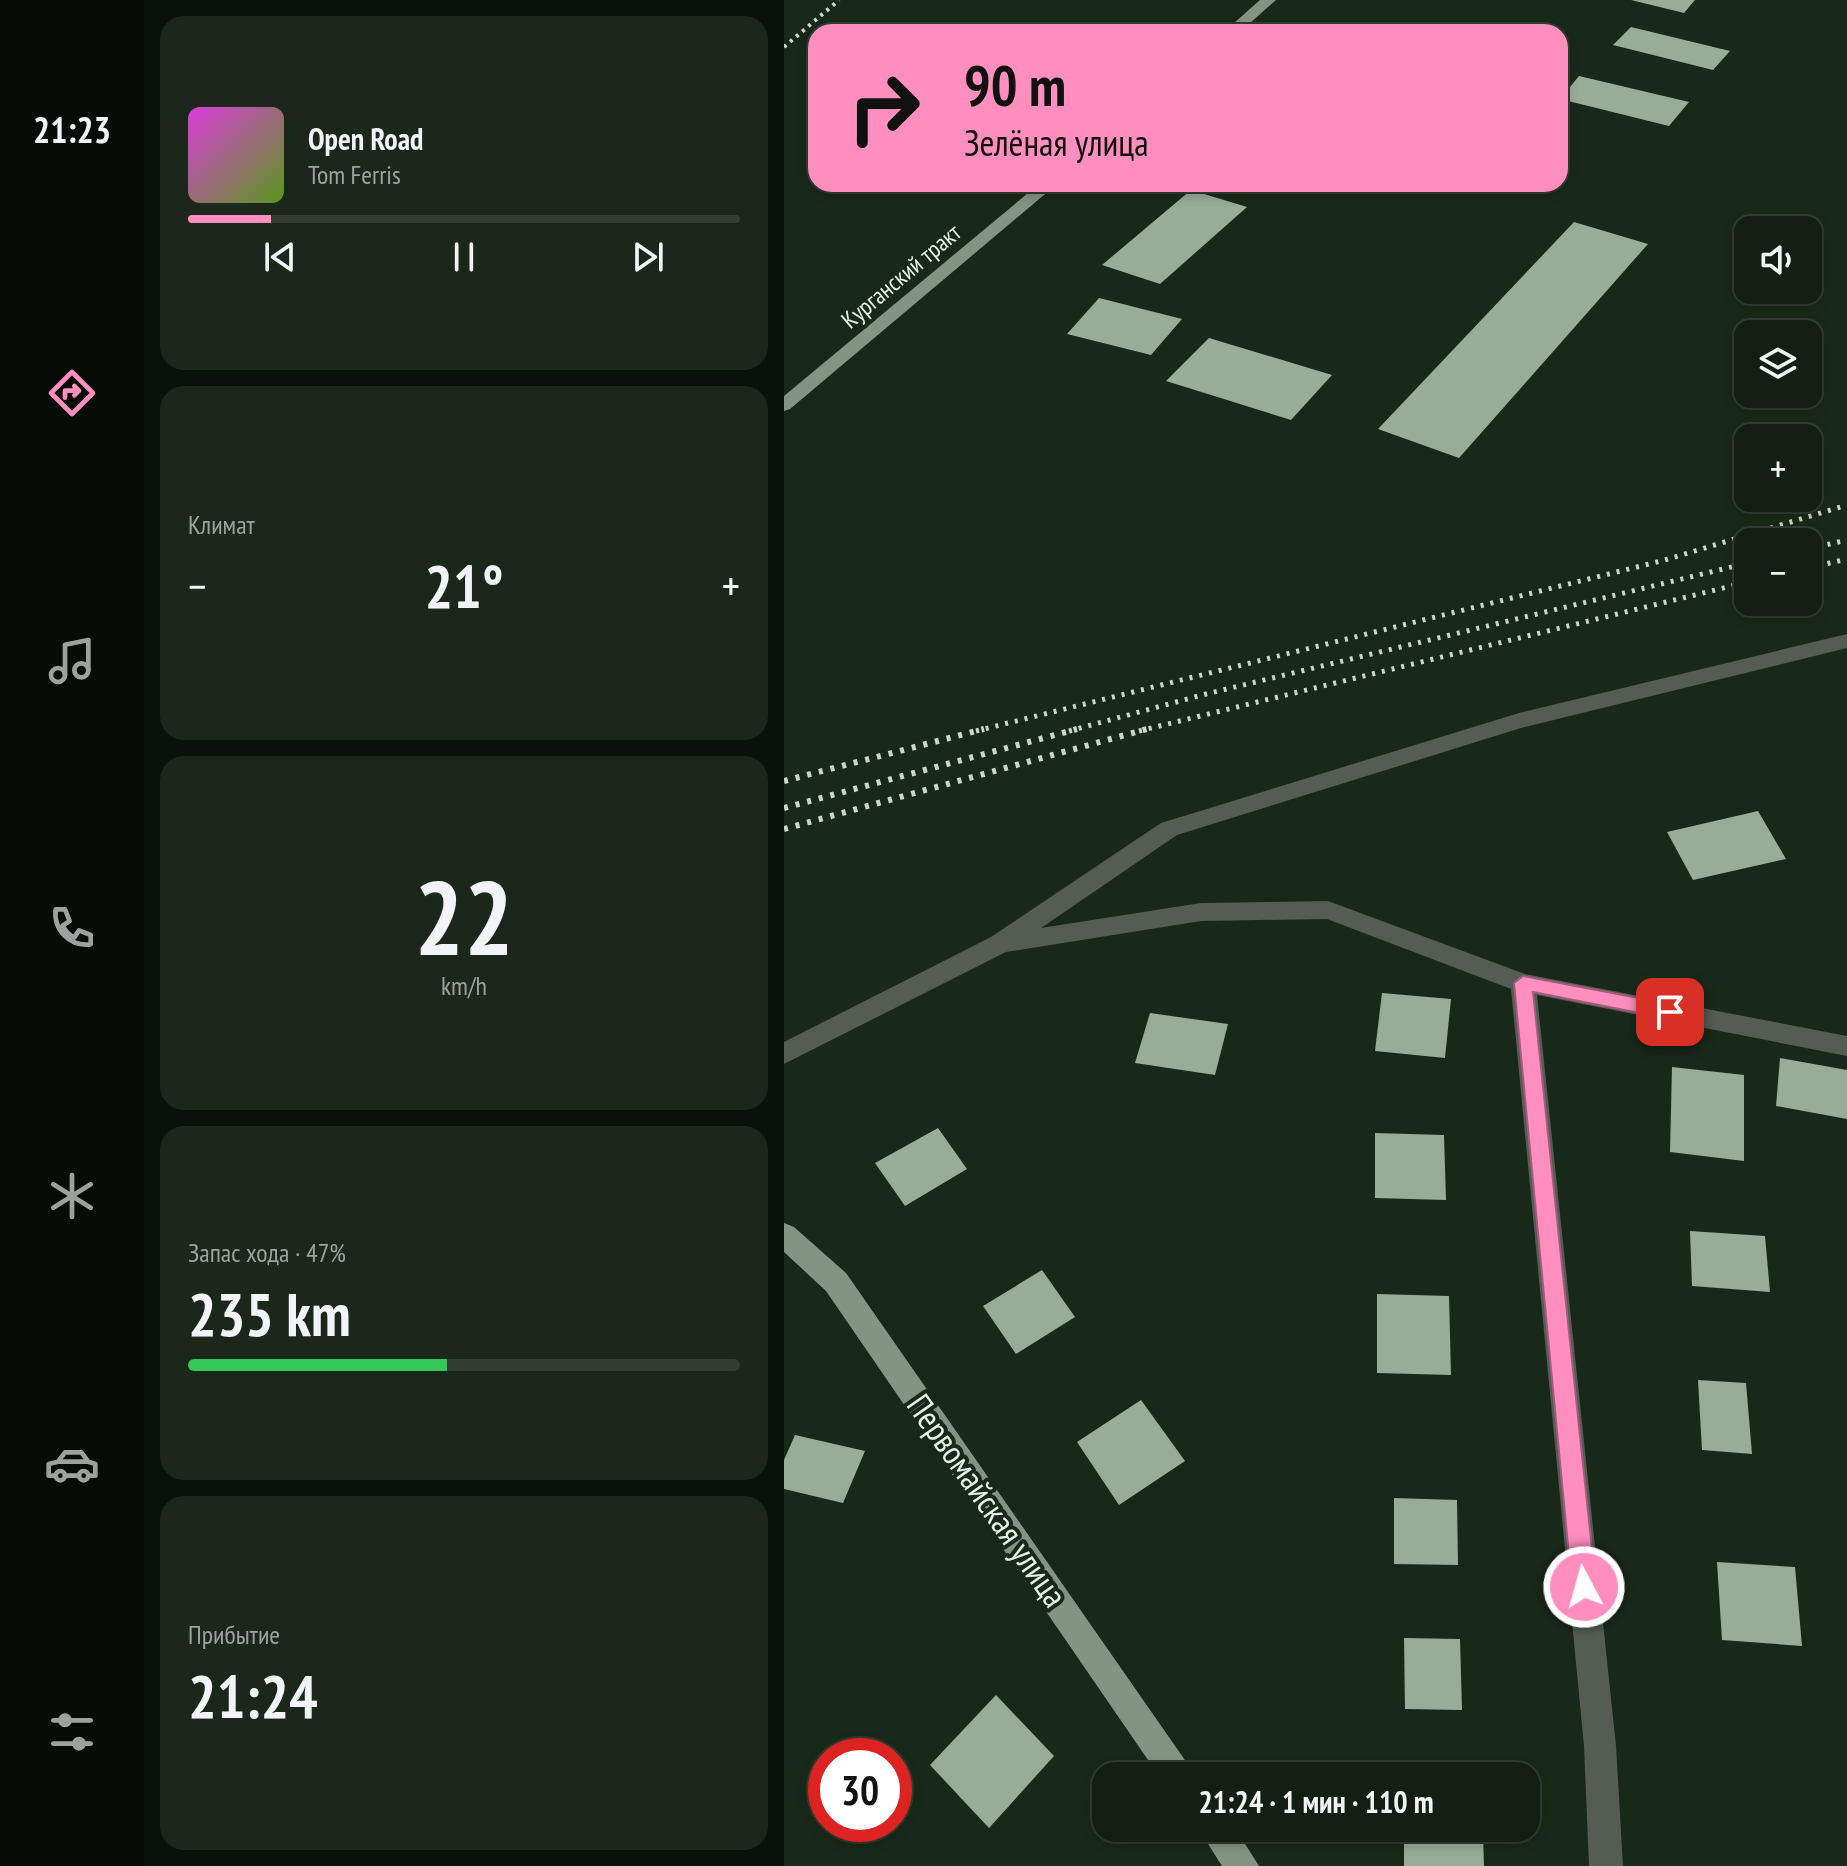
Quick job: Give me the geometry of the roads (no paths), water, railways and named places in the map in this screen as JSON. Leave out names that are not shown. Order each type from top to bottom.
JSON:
[{"type":"main road","points":[[1240,24],[1269,0]]},
{"type":"main road","name":"Курганский тракт","points":[[784,405],[1039,192]]},
{"type":"main road","name":"Первомайская улица","points":[[784,1235],[836,1282],[1169,1762]]},
{"type":"main road","points":[[1225,1842],[1242,1866]]},
{"type":"street","points":[[784,1054],[1000,944],[1169,829],[1519,721],[1847,641]]},
{"type":"street","points":[[1000,944],[1201,912],[1328,910],[1523,983],[1847,1046]]},
{"type":"street","points":[[1523,983],[1600,1746],[1606,1866]]},
{"type":"railway","points":[[811,24],[839,0]]},
{"type":"railway","points":[[784,47],[808,26]]},
{"type":"railway","points":[[983,729],[1665,560],[1847,505]]},
{"type":"railway","points":[[1822,546],[1847,540]]},
{"type":"railway","points":[[1822,565],[1847,559]]},
{"type":"railway","points":[[1069,731],[1202,695],[1734,566]]},
{"type":"railway","points":[[1146,729],[1734,585]]},
{"type":"railway","points":[[784,781],[983,729]]},
{"type":"railway","points":[[976,731],[983,729]]},
{"type":"railway","points":[[784,808],[1077,729]]},
{"type":"railway","points":[[784,829],[1146,729]]},
{"type":"railway","points":[[1139,731],[1146,729]]}]
